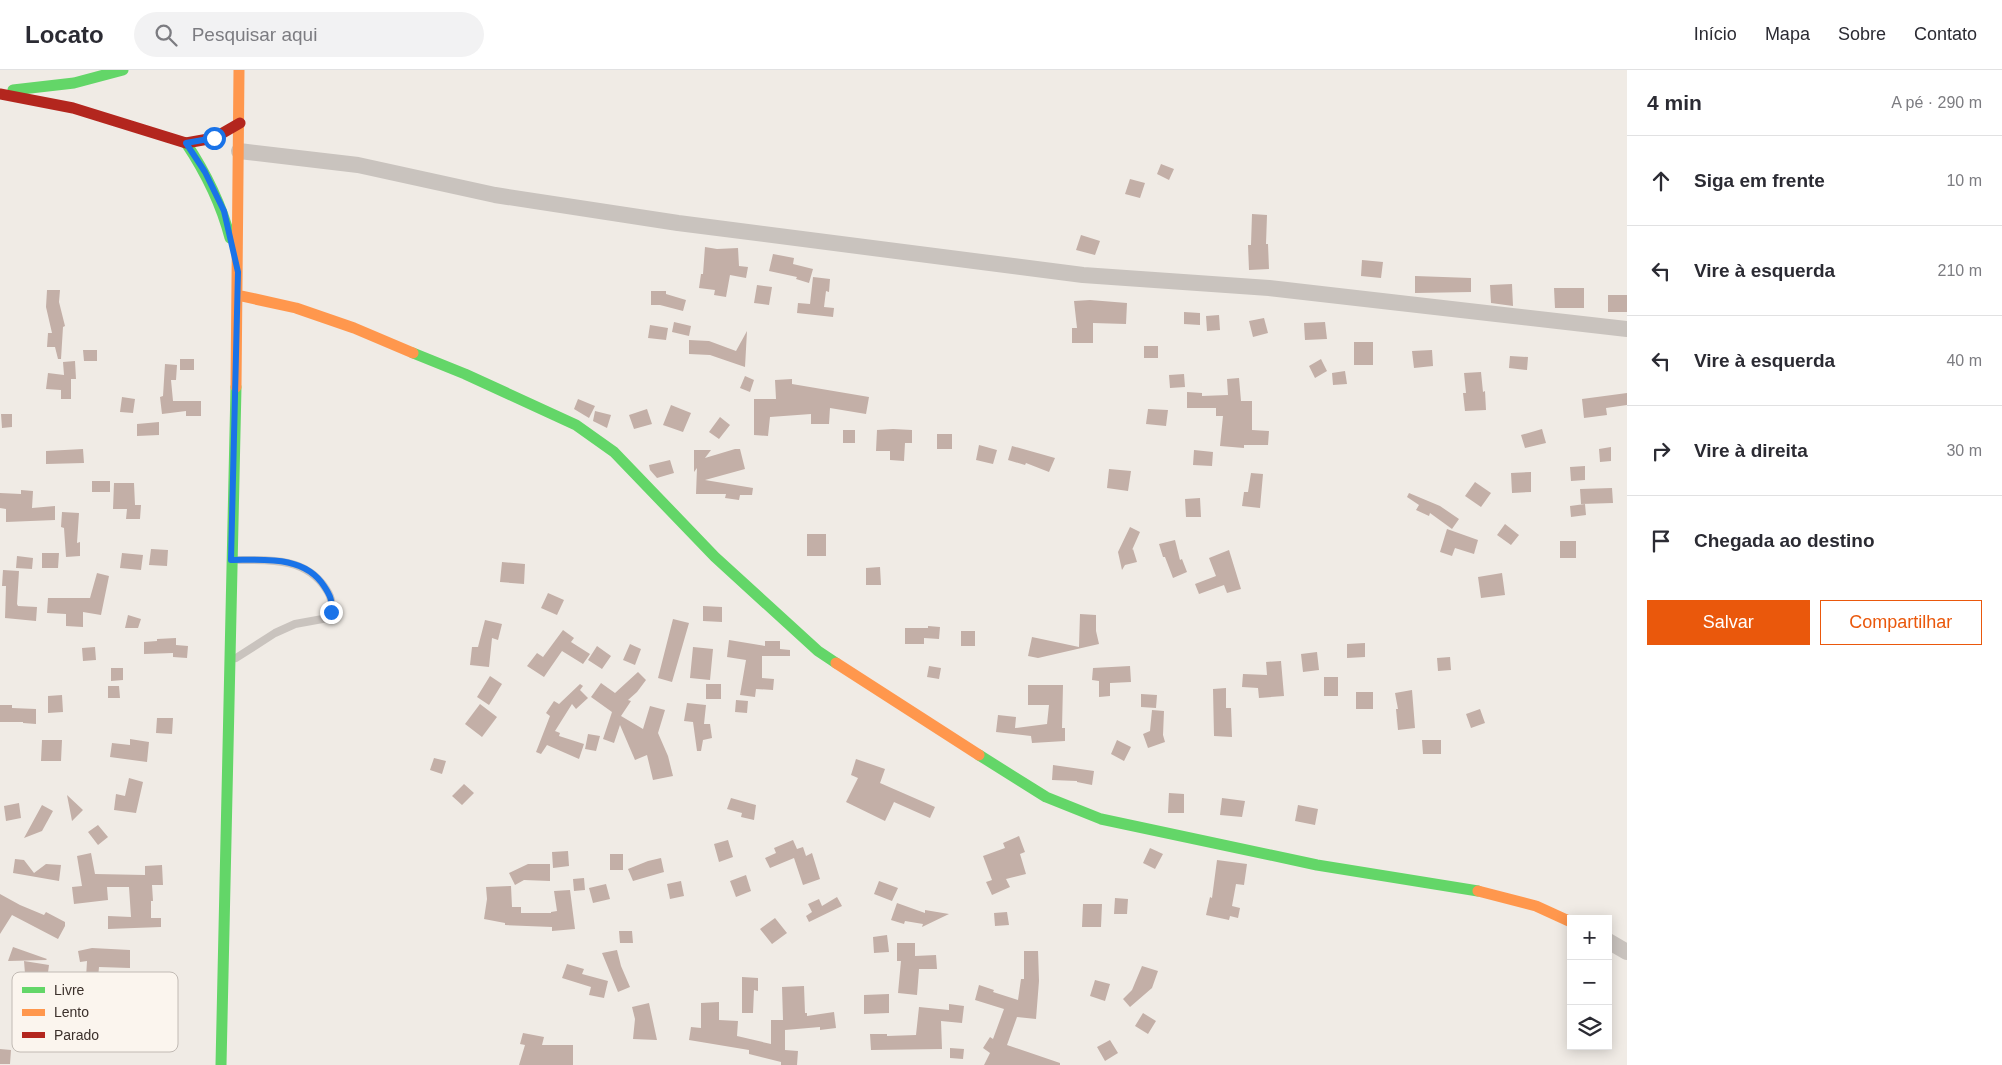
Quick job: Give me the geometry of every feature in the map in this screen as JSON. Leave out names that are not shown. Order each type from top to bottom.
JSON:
[{"type":"main road","points":[[0,93],[74,83],[124,70]]},
{"type":"main road","points":[[221,1065],[228,668],[238,272],[240,123],[238,71]]},
{"type":"main road","points":[[0,93],[74,108],[186,143],[214,138],[240,123]]},
{"type":"main road","points":[[186,143],[205,172],[224,211],[238,272]]},
{"type":"main road","points":[[237,294],[296,308],[354,328],[465,374],[576,425],[614,452],[715,557],[818,651],[927,723],[1046,797],[1101,819],[1317,865],[1474,890],[1536,906],[1567,920]]},
{"type":"street","points":[[239,151],[358,165],[495,195],[678,223],[1083,275],[1269,288],[1627,329]]},
{"type":"street","points":[[1612,943],[1627,952]]},
{"type":"lane","points":[[228,668],[239,655],[276,633],[295,624],[328,618],[332,604],[330,595],[323,584],[304,567],[289,562],[231,560]]},
{"type":"building","points":[[1161,164],[1174,169],[1169,180],[1157,174]]},
{"type":"building","points":[[1130,179],[1145,183],[1140,198],[1125,194]]},
{"type":"building","points":[[1252,214],[1267,215],[1266,244],[1268,244],[1269,269],[1249,270],[1248,245],[1251,245]]},
{"type":"building","points":[[1081,235],[1100,241],[1095,255],[1076,250]]},
{"type":"building","points":[[705,247],[717,249],[738,248],[739,266],[748,267],[746,278],[730,275],[726,297],[714,295],[715,290],[699,288],[701,274],[703,274]]},
{"type":"building","points":[[773,254],[794,258],[793,264],[813,269],[809,283],[796,279],[797,277],[769,271]]},
{"type":"building","points":[[1362,260],[1383,262],[1381,278],[1361,276]]},
{"type":"building","points":[[1415,276],[1471,278],[1471,292],[1415,293]]},
{"type":"building","points":[[813,277],[830,279],[829,292],[826,291],[824,307],[834,308],[833,317],[797,313],[798,303],[810,304]]},
{"type":"building","points":[[1512,284],[1513,306],[1491,303],[1490,285]]},
{"type":"building","points":[[757,285],[772,287],[769,305],[754,303]]},
{"type":"building","points":[[1554,288],[1584,288],[1584,308],[1555,308]]},
{"type":"building","points":[[47,290],[60,290],[59,302],[65,326],[63,327],[61,359],[58,359],[55,347],[47,347],[48,333],[52,333],[46,307]]},
{"type":"building","points":[[651,291],[666,291],[666,294],[686,300],[683,311],[660,305],[651,305]]},
{"type":"building","points":[[1608,295],[1627,295],[1627,312],[1608,312]]},
{"type":"building","points":[[1090,300],[1127,303],[1126,324],[1093,323],[1093,343],[1072,343],[1072,328],[1077,328],[1074,301]]},
{"type":"building","points":[[1184,312],[1200,313],[1200,325],[1184,324]]},
{"type":"building","points":[[1219,315],[1220,330],[1207,331],[1206,316]]},
{"type":"building","points":[[1264,318],[1268,333],[1253,337],[1249,321]]},
{"type":"building","points":[[674,322],[691,326],[689,336],[672,332]]},
{"type":"building","points":[[1325,322],[1327,339],[1305,340],[1304,323]]},
{"type":"building","points":[[650,325],[668,328],[666,340],[648,338]]},
{"type":"building","points":[[747,331],[745,367],[710,355],[689,354],[689,340],[709,341],[736,351]]},
{"type":"building","points":[[1354,342],[1373,342],[1373,365],[1354,365]]},
{"type":"building","points":[[1144,346],[1158,346],[1158,358],[1144,358]]},
{"type":"building","points":[[83,350],[97,350],[97,361],[84,361]]},
{"type":"building","points":[[1432,350],[1433,366],[1414,368],[1412,351]]},
{"type":"building","points":[[1510,356],[1528,357],[1527,370],[1509,368]]},
{"type":"building","points":[[180,359],[194,359],[194,370],[180,370]]},
{"type":"building","points":[[1321,359],[1327,371],[1315,378],[1309,366]]},
{"type":"building","points":[[75,361],[76,379],[71,379],[71,399],[61,399],[61,390],[46,389],[48,373],[64,375],[63,362]]},
{"type":"building","points":[[165,364],[177,365],[176,380],[171,380],[173,401],[201,401],[201,416],[186,416],[186,411],[162,414],[160,397],[163,396]]},
{"type":"building","points":[[1345,371],[1347,384],[1333,385],[1332,373]]},
{"type":"building","points":[[1481,372],[1486,410],[1465,411],[1463,393],[1466,393],[1464,373]]},
{"type":"building","points":[[1184,374],[1185,387],[1170,388],[1169,375]]},
{"type":"building","points":[[745,376],[754,380],[750,392],[740,388]]},
{"type":"building","points":[[1239,378],[1241,401],[1252,401],[1252,430],[1269,431],[1268,445],[1244,445],[1244,448],[1220,446],[1223,416],[1216,416],[1216,408],[1187,408],[1187,392],[1202,393],[1202,396],[1228,395],[1227,379]]},
{"type":"building","points":[[792,379],[792,384],[869,397],[866,414],[830,408],[829,424],[811,424],[811,414],[770,417],[768,436],[754,435],[754,399],[776,399],[775,380]]},
{"type":"building","points":[[1627,393],[1627,405],[1606,408],[1607,415],[1584,418],[1582,399]]},
{"type":"building","points":[[122,397],[135,399],[133,413],[120,412]]},
{"type":"building","points":[[578,399],[595,406],[589,418],[574,409]]},
{"type":"building","points":[[671,405],[691,413],[683,432],[663,425]]},
{"type":"building","points":[[647,409],[652,424],[634,429],[629,415]]},
{"type":"building","points":[[1148,409],[1168,410],[1166,426],[1146,424]]},
{"type":"building","points":[[595,411],[611,415],[607,428],[593,421]]},
{"type":"building","points":[[1,414],[12,414],[12,427],[2,428]]},
{"type":"building","points":[[720,417],[730,425],[719,439],[709,432]]},
{"type":"building","points":[[159,422],[159,435],[137,436],[137,424]]},
{"type":"building","points":[[1542,429],[1546,443],[1525,448],[1521,435]]},
{"type":"building","points":[[843,430],[855,430],[855,443],[843,443]]},
{"type":"building","points":[[877,430],[912,430],[912,443],[905,443],[904,461],[890,460],[890,451],[876,451]]},
{"type":"building","points":[[937,434],[952,434],[952,449],[937,449]]},
{"type":"building","points":[[979,445],[997,450],[993,464],[976,460]]},
{"type":"building","points":[[1012,446],[1055,458],[1049,472],[1026,463],[1025,465],[1008,460]]},
{"type":"building","points":[[1611,447],[1611,461],[1600,462],[1599,449]]},
{"type":"building","points":[[83,449],[84,463],[46,464],[46,451]]},
{"type":"building","points":[[740,449],[745,469],[705,480],[753,488],[752,495],[740,495],[739,500],[725,498],[726,494],[696,494],[697,468],[694,472],[694,450],[711,450],[705,458]]},
{"type":"building","points":[[1194,450],[1213,452],[1212,466],[1193,465]]},
{"type":"building","points":[[670,460],[674,473],[657,478],[650,470],[649,465]]},
{"type":"building","points":[[1585,466],[1585,480],[1571,481],[1570,467]]},
{"type":"building","points":[[1109,469],[1131,471],[1128,491],[1107,488]]},
{"type":"building","points":[[1531,472],[1531,492],[1512,493],[1511,473]]},
{"type":"building","points":[[1251,473],[1263,474],[1260,508],[1242,506],[1244,492],[1248,492]]},
{"type":"building","points":[[92,481],[110,481],[110,492],[92,492]]},
{"type":"building","points":[[1475,482],[1491,493],[1481,507],[1465,496]]},
{"type":"building","points":[[114,483],[134,483],[135,505],[141,505],[140,519],[126,519],[127,509],[113,509]]},
{"type":"building","points":[[1612,488],[1613,503],[1581,504],[1580,489]]},
{"type":"building","points":[[21,490],[33,491],[32,508],[55,506],[55,520],[6,522],[6,509],[0,508],[0,493],[21,494]]},
{"type":"building","points":[[1409,493],[1440,506],[1459,519],[1452,529],[1430,513],[1429,516],[1416,510],[1419,505],[1407,497]]},
{"type":"building","points":[[1200,498],[1201,517],[1186,517],[1185,499]]},
{"type":"building","points":[[1585,504],[1586,515],[1571,517],[1570,506]]},
{"type":"building","points":[[62,512],[79,513],[77,543],[80,542],[80,556],[66,557],[64,528],[61,527]]},
{"type":"building","points":[[1505,524],[1519,535],[1511,545],[1497,535]]},
{"type":"building","points":[[1130,527],[1140,532],[1132,550],[1137,562],[1125,565],[1122,570],[1118,552]]},
{"type":"building","points":[[1447,529],[1478,540],[1474,554],[1455,548],[1452,556],[1440,552]]},
{"type":"building","points":[[807,534],[826,534],[826,556],[807,556]]},
{"type":"building","points":[[1175,540],[1180,560],[1182,559],[1187,572],[1173,578],[1159,544]]},
{"type":"building","points":[[1560,541],[1576,541],[1576,558],[1560,558]]},
{"type":"building","points":[[151,549],[168,550],[167,566],[149,565]]},
{"type":"building","points":[[1229,550],[1241,589],[1227,593],[1224,585],[1199,594],[1195,584],[1216,576],[1209,558]]},
{"type":"building","points":[[42,553],[59,553],[58,568],[42,568]]},
{"type":"building","points":[[122,553],[143,555],[141,570],[120,568]]},
{"type":"building","points":[[17,556],[33,558],[32,569],[16,568]]},
{"type":"building","points":[[502,562],[525,564],[524,584],[500,582]]},
{"type":"building","points":[[880,567],[881,585],[866,585],[866,568]]},
{"type":"building","points":[[3,570],[19,571],[17,604],[18,606],[37,607],[36,621],[5,618],[6,586],[2,586]]},
{"type":"building","points":[[97,573],[109,576],[101,615],[83,612],[83,627],[66,626],[66,614],[47,613],[48,598],[90,598]]},
{"type":"building","points":[[1502,573],[1505,595],[1481,598],[1478,577]]},
{"type":"building","points":[[548,593],[564,600],[557,615],[541,608]]},
{"type":"building","points":[[703,606],[722,607],[722,622],[703,621]]},
{"type":"building","points":[[1080,614],[1096,615],[1096,631],[1099,644],[1038,658],[1028,656],[1032,637],[1079,647]]},
{"type":"building","points":[[128,615],[141,619],[138,628],[125,628]]},
{"type":"building","points":[[673,619],[689,623],[672,682],[658,678]]},
{"type":"building","points":[[485,620],[502,624],[498,640],[492,638],[489,667],[470,665],[472,647],[478,647]]},
{"type":"building","points":[[928,626],[940,627],[939,639],[924,638],[924,644],[905,644],[905,628],[928,628]]},
{"type":"building","points":[[563,630],[574,638],[571,642],[590,654],[583,664],[562,651],[544,677],[527,666],[537,653],[543,657]]},
{"type":"building","points":[[961,631],[975,631],[975,646],[961,646]]},
{"type":"building","points":[[176,638],[176,645],[188,646],[187,658],[173,657],[173,653],[144,654],[144,642]]},
{"type":"building","points":[[729,640],[765,646],[765,641],[780,641],[780,649],[790,650],[790,656],[762,656],[762,678],[774,679],[773,690],[756,689],[755,697],[740,695],[746,660],[727,657]]},
{"type":"building","points":[[1365,643],[1365,657],[1347,658],[1347,644]]},
{"type":"building","points":[[630,644],[641,649],[635,665],[623,660]]},
{"type":"building","points":[[597,646],[611,656],[602,669],[588,660]]},
{"type":"building","points":[[95,647],[96,660],[83,661],[82,648]]},
{"type":"building","points":[[693,647],[713,649],[710,680],[690,678]]},
{"type":"building","points":[[1317,652],[1319,670],[1303,672],[1301,654]]},
{"type":"building","points":[[1450,657],[1451,670],[1438,671],[1437,658]]},
{"type":"building","points":[[1281,661],[1284,696],[1259,698],[1258,688],[1242,687],[1243,674],[1267,675],[1266,662]]},
{"type":"building","points":[[929,666],[941,668],[939,679],[927,677]]},
{"type":"building","points":[[1130,666],[1131,682],[1110,683],[1110,696],[1099,697],[1099,681],[1092,680],[1093,668]]},
{"type":"building","points":[[111,668],[123,668],[123,680],[111,681]]},
{"type":"building","points":[[638,672],[646,680],[628,700],[631,701],[621,716],[643,729],[650,706],[665,710],[658,733],[668,756],[673,776],[653,780],[647,755],[635,760],[620,725],[614,743],[603,739],[612,712],[591,697],[601,683],[615,693]]},
{"type":"building","points":[[490,676],[502,684],[489,705],[477,697]]},
{"type":"building","points":[[1324,677],[1338,677],[1338,696],[1324,696]]},
{"type":"building","points":[[580,684],[583,686],[580,690],[588,698],[576,709],[572,704],[555,731],[560,733],[559,736],[584,744],[579,759],[547,745],[541,754],[536,752],[550,716],[546,713],[554,701],[559,704]]},
{"type":"building","points":[[706,684],[721,684],[721,699],[706,699]]},
{"type":"building","points":[[1028,685],[1063,685],[1062,728],[1065,728],[1065,741],[1032,743],[1031,736],[996,732],[998,715],[1016,717],[1015,728],[1047,724],[1049,705],[1028,705]]},
{"type":"building","points":[[108,686],[119,686],[120,698],[108,698]]},
{"type":"building","points":[[1226,688],[1226,708],[1231,708],[1232,737],[1214,736],[1213,689]]},
{"type":"building","points":[[1412,690],[1415,728],[1398,730],[1396,709],[1398,709],[1395,693]]},
{"type":"building","points":[[1356,692],[1373,692],[1373,709],[1356,709]]},
{"type":"building","points":[[1141,694],[1157,695],[1156,708],[1141,707]]},
{"type":"building","points":[[62,695],[63,712],[48,713],[48,696]]},
{"type":"building","points":[[736,700],[748,701],[747,713],[735,712]]},
{"type":"building","points":[[687,703],[706,705],[704,724],[710,724],[712,738],[703,740],[701,751],[697,751],[693,722],[684,721]]},
{"type":"building","points":[[480,704],[497,717],[482,737],[465,724]]},
{"type":"building","points":[[0,705],[12,705],[12,708],[36,709],[36,724],[0,722]]},
{"type":"building","points":[[1480,709],[1485,723],[1471,728],[1466,714]]},
{"type":"building","points":[[1152,710],[1164,711],[1163,735],[1165,742],[1148,748],[1143,734],[1150,731]]},
{"type":"building","points":[[157,718],[173,718],[172,734],[156,733]]},
{"type":"building","points":[[588,734],[600,736],[596,751],[585,749]]},
{"type":"building","points":[[130,739],[149,742],[147,762],[110,757],[112,743],[130,745]]},
{"type":"building","points":[[42,740],[62,740],[61,761],[41,761]]},
{"type":"building","points":[[1117,740],[1131,747],[1124,761],[1111,754]]},
{"type":"building","points":[[1422,740],[1441,740],[1441,754],[1423,754]]},
{"type":"building","points":[[434,758],[446,761],[442,774],[430,770]]},
{"type":"building","points":[[856,759],[885,769],[880,783],[935,807],[930,818],[894,802],[885,821],[846,802],[858,778],[851,775]]},
{"type":"building","points":[[1053,765],[1094,771],[1092,785],[1077,781],[1052,780]]},
{"type":"building","points":[[129,778],[143,782],[136,813],[114,810],[116,794],[125,796]]},
{"type":"building","points":[[464,784],[474,793],[462,805],[452,796]]},
{"type":"building","points":[[1169,793],[1184,794],[1184,813],[1168,813]]},
{"type":"building","points":[[67,795],[83,810],[72,821]]},
{"type":"building","points":[[731,798],[756,805],[754,820],[741,817],[742,813],[727,809]]},
{"type":"building","points":[[1222,798],[1245,801],[1242,817],[1220,815]]},
{"type":"building","points":[[19,803],[21,818],[6,821],[4,806]]},
{"type":"building","points":[[42,805],[53,811],[42,831],[24,838]]},
{"type":"building","points":[[1298,805],[1318,809],[1315,825],[1295,821]]},
{"type":"building","points":[[98,825],[108,837],[98,845],[88,832]]},
{"type":"building","points":[[1019,836],[1025,852],[1020,854],[1026,874],[1006,879],[1010,887],[992,895],[986,882],[992,880],[983,856],[1005,848],[1003,843]]},
{"type":"building","points":[[728,840],[733,857],[719,862],[714,844]]},
{"type":"building","points":[[793,840],[797,849],[803,847],[806,856],[812,853],[820,879],[803,885],[794,858],[770,868],[765,858],[776,853],[774,848]]},
{"type":"building","points":[[1150,848],[1163,854],[1155,869],[1143,863]]},
{"type":"building","points":[[568,851],[569,866],[553,868],[552,852]]},
{"type":"building","points":[[91,853],[95,874],[145,875],[145,866],[162,865],[163,885],[152,885],[153,901],[151,901],[151,918],[161,918],[161,927],[108,929],[108,916],[131,917],[129,887],[107,887],[108,900],[74,904],[72,887],[82,886],[77,856]]},
{"type":"building","points":[[610,854],[623,854],[623,870],[610,870]]},
{"type":"building","points":[[661,858],[664,872],[633,881],[628,869]]},
{"type":"building","points":[[15,859],[24,860],[34,873],[46,864],[61,865],[59,881],[13,873]]},
{"type":"building","points":[[1217,860],[1247,864],[1244,885],[1236,884],[1232,906],[1240,908],[1238,918],[1230,916],[1229,920],[1206,915],[1210,897],[1212,898]]},
{"type":"building","points":[[528,864],[550,864],[550,881],[524,880],[515,885],[509,873]]},
{"type":"building","points":[[746,875],[751,891],[736,897],[730,881]]},
{"type":"building","points":[[584,878],[585,890],[574,891],[573,879]]},
{"type":"building","points":[[681,881],[684,896],[670,899],[667,884]]},
{"type":"building","points":[[879,881],[898,888],[892,901],[874,894]]},
{"type":"building","points":[[606,884],[610,899],[593,903],[589,888]]},
{"type":"building","points":[[511,886],[512,907],[521,907],[521,913],[551,913],[557,911],[554,891],[570,890],[575,929],[552,931],[552,927],[505,925],[505,923],[484,919],[487,899],[486,887]]},
{"type":"building","points":[[0,894],[20,905],[44,915],[46,912],[65,922],[65,926],[58,939],[12,915],[0,934]]},
{"type":"building","points":[[837,897],[842,906],[809,922],[806,916],[812,912],[808,904],[819,899],[822,906]]},
{"type":"building","points":[[1115,898],[1128,899],[1127,914],[1114,914]]},
{"type":"building","points":[[897,903],[925,913],[925,910],[949,914],[922,927],[923,924],[905,921],[904,924],[891,920]]},
{"type":"building","points":[[1083,904],[1102,904],[1101,927],[1082,927]]},
{"type":"building","points":[[1007,912],[1009,925],[995,926],[994,913]]},
{"type":"building","points":[[775,918],[787,933],[772,944],[760,929]]},
{"type":"building","points":[[619,931],[632,931],[633,943],[620,943]]},
{"type":"building","points":[[887,935],[889,952],[874,953],[873,937]]},
{"type":"building","points":[[897,943],[915,943],[915,956],[936,955],[937,969],[919,969],[917,995],[898,993],[901,961],[897,961]]},
{"type":"building","points":[[13,947],[47,959],[8,961]]},
{"type":"building","points":[[92,948],[130,950],[130,968],[99,967],[99,972],[86,972],[87,961],[80,962],[78,951]]},
{"type":"building","points":[[617,950],[621,966],[630,987],[618,992],[602,953]]},
{"type":"building","points":[[1024,951],[1038,951],[1039,981],[1036,1019],[1017,1017],[1007,1045],[1060,1063],[1060,1065],[984,1065],[990,1053],[983,1048],[990,1037],[993,1039],[1004,1009],[975,1000],[979,985],[994,990],[993,992],[1018,1000],[1021,979],[1024,979]]},
{"type":"building","points":[[24,961],[49,965],[48,972],[25,972]]},
{"type":"building","points":[[567,964],[584,969],[582,974],[608,981],[604,998],[589,995],[591,987],[562,978]]},
{"type":"building","points":[[1142,966],[1158,971],[1152,988],[1130,1007],[1123,999],[1132,990]]},
{"type":"building","points":[[742,977],[758,978],[758,991],[754,990],[753,1013],[742,1013]]},
{"type":"building","points":[[1095,980],[1110,984],[1105,1001],[1090,996]]},
{"type":"building","points":[[804,986],[805,1013],[807,1013],[807,1016],[834,1012],[836,1028],[820,1030],[820,1027],[785,1030],[785,1050],[798,1051],[797,1065],[781,1065],[781,1062],[749,1054],[749,1050],[689,1040],[691,1027],[701,1028],[701,1003],[719,1002],[719,1020],[738,1021],[737,1036],[771,1044],[771,1020],[783,1020],[782,987]]},
{"type":"building","points":[[889,994],[889,1013],[864,1014],[864,995]]},
{"type":"building","points":[[649,1003],[657,1040],[633,1039],[635,1019],[632,1007]]},
{"type":"building","points":[[949,1004],[964,1006],[962,1023],[941,1021],[942,1049],[871,1050],[870,1034],[887,1034],[887,1036],[916,1035],[919,1007],[949,1010]]},
{"type":"building","points":[[1143,1013],[1156,1021],[1148,1034],[1135,1026]]},
{"type":"building","points":[[523,1033],[544,1037],[542,1045],[573,1045],[573,1065],[519,1065],[525,1045],[520,1044]]},
{"type":"building","points":[[1110,1040],[1118,1053],[1105,1061],[1097,1047]]},
{"type":"building","points":[[950,1048],[964,1049],[963,1059],[950,1058]]},
{"type":"building","points":[[0,1049],[11,1050],[10,1064],[0,1064]]},
{"type":"traffic: fast","points":[[13,90],[74,83],[123,70]]},
{"type":"traffic: fast","points":[[186,143],[212,189],[230,238]]},
{"type":"traffic: fast","points":[[413,353],[465,374],[576,425],[614,452],[715,557],[818,651],[836,663]]},
{"type":"traffic: fast","points":[[221,1065],[236,387]]},
{"type":"traffic: fast","points":[[979,755],[1046,797],[1101,819],[1317,865],[1478,891]]},
{"type":"traffic: slow","points":[[236,387],[239,70]]},
{"type":"traffic: slow","points":[[237,295],[296,308],[354,328],[413,353]]},
{"type":"traffic: slow","points":[[836,663],[979,755]]},
{"type":"traffic: slow","points":[[1478,891],[1536,906],[1567,920]]},
{"type":"traffic: jam","points":[[0,94],[73,108],[186,143],[214,138],[240,123]]},
{"type":"route","points":[[214,138],[186,143],[205,172],[224,211],[238,272],[231,560],[289,562],[304,567],[317,577],[330,595],[331,612]]}]
